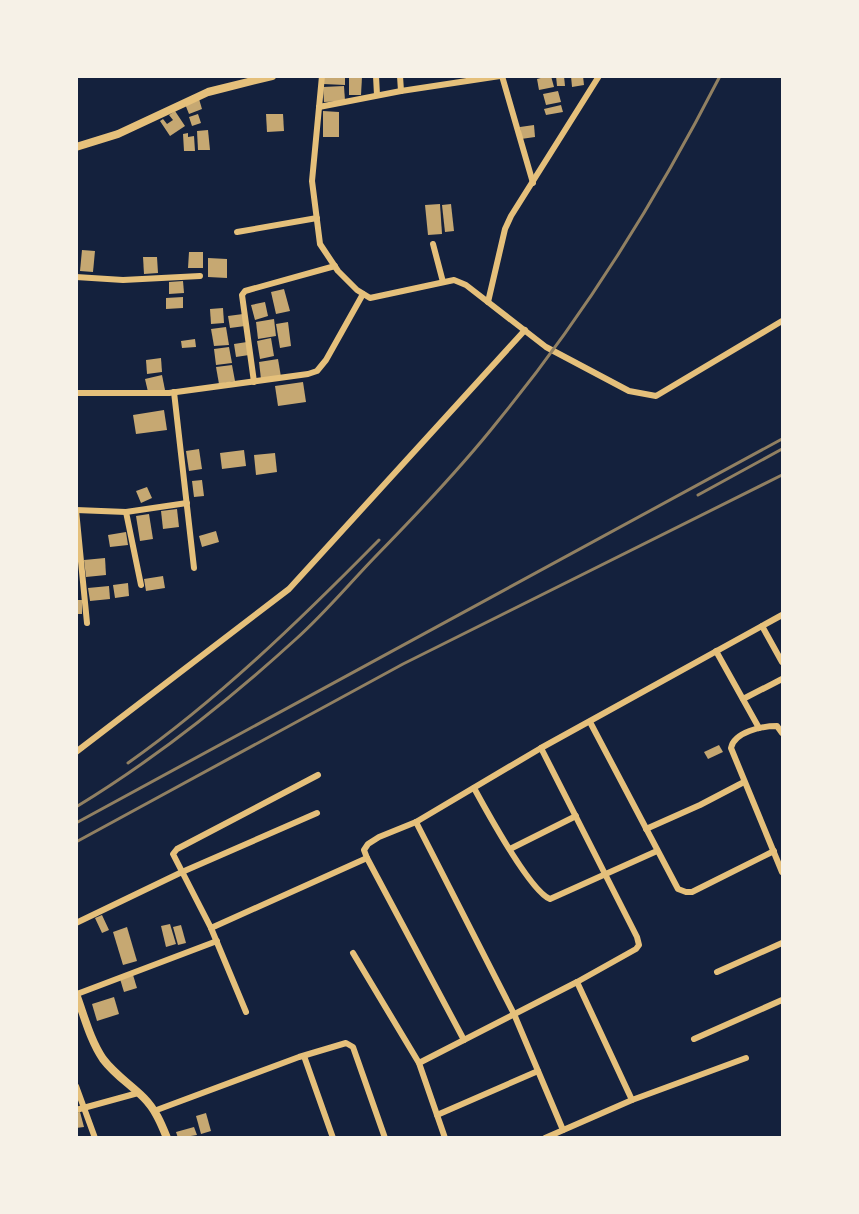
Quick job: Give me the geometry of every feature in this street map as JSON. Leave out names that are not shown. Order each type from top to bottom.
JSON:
[{"type":"street","points":[[76,147],[118,134],[208,92],[272,76]]},
{"type":"street","points":[[322,76],[312,181],[320,244],[335,266],[370,298],[454,280],[466,285],[546,347],[629,392],[656,396],[783,321]]},
{"type":"street","points":[[376,76],[377,95]]},
{"type":"street","points":[[400,76],[401,91]]},
{"type":"street","points":[[488,302],[505,229],[511,216],[599,76]]},
{"type":"street","points":[[319,106],[497,77],[533,183]]},
{"type":"street","points":[[237,232],[317,218]]},
{"type":"street","points":[[433,244],[443,282]]},
{"type":"street","points":[[254,382],[242,294],[245,291],[335,266]]},
{"type":"street","points":[[76,277],[123,280],[200,276]]},
{"type":"street","points":[[76,393],[174,392],[317,371],[327,360],[363,294]]},
{"type":"street","points":[[76,752],[288,589],[525,330]]},
{"type":"street","points":[[174,392],[194,568]]},
{"type":"street","points":[[87,623],[76,510],[126,512],[187,502]]},
{"type":"street","points":[[126,512],[141,585]]},
{"type":"street","points":[[464,1040],[367,858],[364,850],[368,844],[416,822],[541,748],[783,615]]},
{"type":"street","points":[[762,626],[783,662]]},
{"type":"street","points":[[716,651],[759,728]]},
{"type":"street","points":[[743,699],[783,678]]},
{"type":"street","points":[[590,722],[678,889],[686,892],[700,888],[774,851]]},
{"type":"street","points":[[783,733],[777,726],[759,728],[737,737],[732,742],[731,748],[783,872]]},
{"type":"street","points":[[419,1063],[577,982],[636,950],[639,945],[541,748]]},
{"type":"street","points":[[246,1012],[211,928],[173,854],[177,849],[318,775]]},
{"type":"street","points":[[646,829],[744,782]]},
{"type":"street","points":[[474,788],[496,829],[540,892],[550,899],[657,851]]},
{"type":"street","points":[[76,923],[182,872],[317,813]]},
{"type":"street","points":[[510,849],[576,816]]},
{"type":"street","points":[[416,822],[514,1014],[563,1130]]},
{"type":"street","points":[[211,928],[367,858]]},
{"type":"street","points":[[167,1137],[159,1118],[138,1093],[120,1079],[102,1058],[80,1013],[76,994],[217,941]]},
{"type":"street","points":[[717,972],[783,943]]},
{"type":"street","points":[[353,953],[419,1063],[445,1137]]},
{"type":"street","points":[[577,982],[632,1100]]},
{"type":"street","points":[[694,1039],[783,1000]]},
{"type":"street","points":[[154,1112],[304,1056],[346,1043],[353,1047],[385,1137]]},
{"type":"street","points":[[304,1056],[333,1137]]},
{"type":"street","points":[[545,1137],[632,1100],[746,1058]]},
{"type":"street","points":[[437,1115],[538,1071]]},
{"type":"street","points":[[76,1086],[95,1137]]},
{"type":"street","points":[[76,1110],[138,1093]]},
{"type":"building","points":[[324,76],[345,76],[345,85],[323,84]]},
{"type":"building","points":[[551,76],[554,87],[539,90],[537,79]]},
{"type":"building","points":[[556,76],[564,76],[565,86],[557,86]]},
{"type":"building","points":[[571,76],[583,76],[584,85],[572,87]]},
{"type":"building","points":[[349,77],[362,77],[361,95],[349,95]]},
{"type":"building","points":[[344,86],[345,101],[324,102],[323,87]]},
{"type":"building","points":[[558,91],[561,102],[546,105],[543,94]]},
{"type":"building","points":[[199,99],[202,109],[189,114],[185,104]]},
{"type":"building","points":[[561,105],[563,112],[546,115],[544,109]]},
{"type":"building","points":[[175,111],[185,126],[170,136],[160,121],[163,119],[167,124],[173,120],[169,115]]},
{"type":"building","points":[[323,111],[339,112],[339,137],[323,137]]},
{"type":"building","points":[[198,114],[201,123],[192,126],[189,117]]},
{"type":"building","points":[[266,114],[283,114],[284,131],[267,132]]},
{"type":"building","points":[[534,125],[535,137],[521,139],[520,127]]},
{"type":"building","points":[[208,130],[210,150],[198,150],[197,131]]},
{"type":"building","points":[[188,133],[188,137],[194,136],[195,151],[184,151],[183,134]]},
{"type":"building","points":[[440,204],[442,234],[428,235],[425,205]]},
{"type":"building","points":[[451,204],[454,231],[445,232],[442,205]]},
{"type":"building","points":[[82,250],[95,251],[93,272],[80,271]]},
{"type":"building","points":[[189,252],[203,252],[203,268],[188,268]]},
{"type":"building","points":[[143,257],[157,257],[158,273],[144,274]]},
{"type":"building","points":[[208,258],[227,259],[227,278],[208,277]]},
{"type":"building","points":[[183,281],[184,293],[169,294],[169,282]]},
{"type":"building","points":[[284,289],[290,311],[276,314],[271,292]]},
{"type":"building","points":[[183,297],[183,308],[166,309],[166,298]]},
{"type":"building","points":[[265,302],[268,316],[255,320],[251,305]]},
{"type":"building","points":[[223,308],[224,323],[211,324],[210,309]]},
{"type":"building","points":[[243,314],[245,326],[230,328],[228,316]]},
{"type":"building","points":[[274,319],[276,336],[258,339],[256,322]]},
{"type":"building","points":[[288,322],[291,346],[280,348],[276,324]]},
{"type":"building","points":[[226,327],[229,345],[214,346],[211,329]]},
{"type":"building","points":[[271,338],[274,356],[260,359],[257,341]]},
{"type":"building","points":[[195,339],[196,347],[182,348],[181,341]]},
{"type":"building","points":[[247,342],[249,355],[236,357],[234,344]]},
{"type":"building","points":[[229,347],[232,363],[216,365],[214,349]]},
{"type":"building","points":[[161,358],[162,372],[147,374],[146,360]]},
{"type":"building","points":[[278,359],[281,377],[261,379],[259,362]]},
{"type":"building","points":[[232,365],[235,381],[219,384],[216,367]]},
{"type":"building","points":[[162,375],[165,390],[148,392],[145,379]]},
{"type":"building","points":[[303,382],[306,402],[278,406],[275,386]]},
{"type":"building","points":[[164,410],[167,430],[136,434],[133,415]]},
{"type":"building","points":[[199,449],[202,469],[189,471],[186,451]]},
{"type":"building","points":[[244,450],[246,466],[222,469],[220,453]]},
{"type":"building","points":[[275,453],[277,472],[256,475],[254,455]]},
{"type":"building","points":[[202,480],[204,496],[194,497],[192,481]]},
{"type":"building","points":[[147,487],[152,498],[141,503],[136,491]]},
{"type":"building","points":[[177,509],[179,527],[163,529],[161,511]]},
{"type":"building","points":[[149,514],[153,539],[140,541],[136,516]]},
{"type":"building","points":[[216,531],[219,542],[202,547],[199,536]]},
{"type":"building","points":[[126,532],[128,545],[110,547],[108,535]]},
{"type":"building","points":[[105,558],[106,575],[86,577],[84,560]]},
{"type":"building","points":[[163,576],[165,588],[146,591],[144,579]]},
{"type":"building","points":[[128,583],[129,596],[115,598],[113,585]]},
{"type":"building","points":[[109,586],[110,599],[90,601],[88,588]]},
{"type":"building","points":[[76,600],[82,600],[82,614],[76,614]]},
{"type":"building","points":[[719,745],[723,752],[708,759],[704,752]]},
{"type":"building","points":[[102,915],[109,930],[102,933],[95,918]]},
{"type":"building","points":[[170,924],[176,944],[166,947],[161,926]]},
{"type":"building","points":[[181,925],[186,943],[178,945],[173,927]]},
{"type":"building","points":[[127,927],[137,961],[123,965],[113,932]]},
{"type":"building","points":[[133,975],[137,988],[124,992],[120,979]]},
{"type":"building","points":[[114,997],[119,1014],[97,1021],[92,1004]]},
{"type":"building","points":[[80,1112],[84,1127],[76,1128],[76,1113]]},
{"type":"building","points":[[206,1113],[211,1131],[201,1134],[196,1116]]},
{"type":"building","points":[[194,1127],[197,1135],[178,1138],[176,1132]]},
{"type":"railway","points":[[76,807],[162,749],[270,662],[316,619],[454,474],[530,381],[590,298],[671,167],[720,76]]},
{"type":"railway","points":[[76,823],[782,439]]},
{"type":"railway","points":[[698,495],[782,449]]},
{"type":"railway","points":[[76,842],[403,664],[782,475]]},
{"type":"railway","points":[[128,763],[227,685],[379,540]]}]
